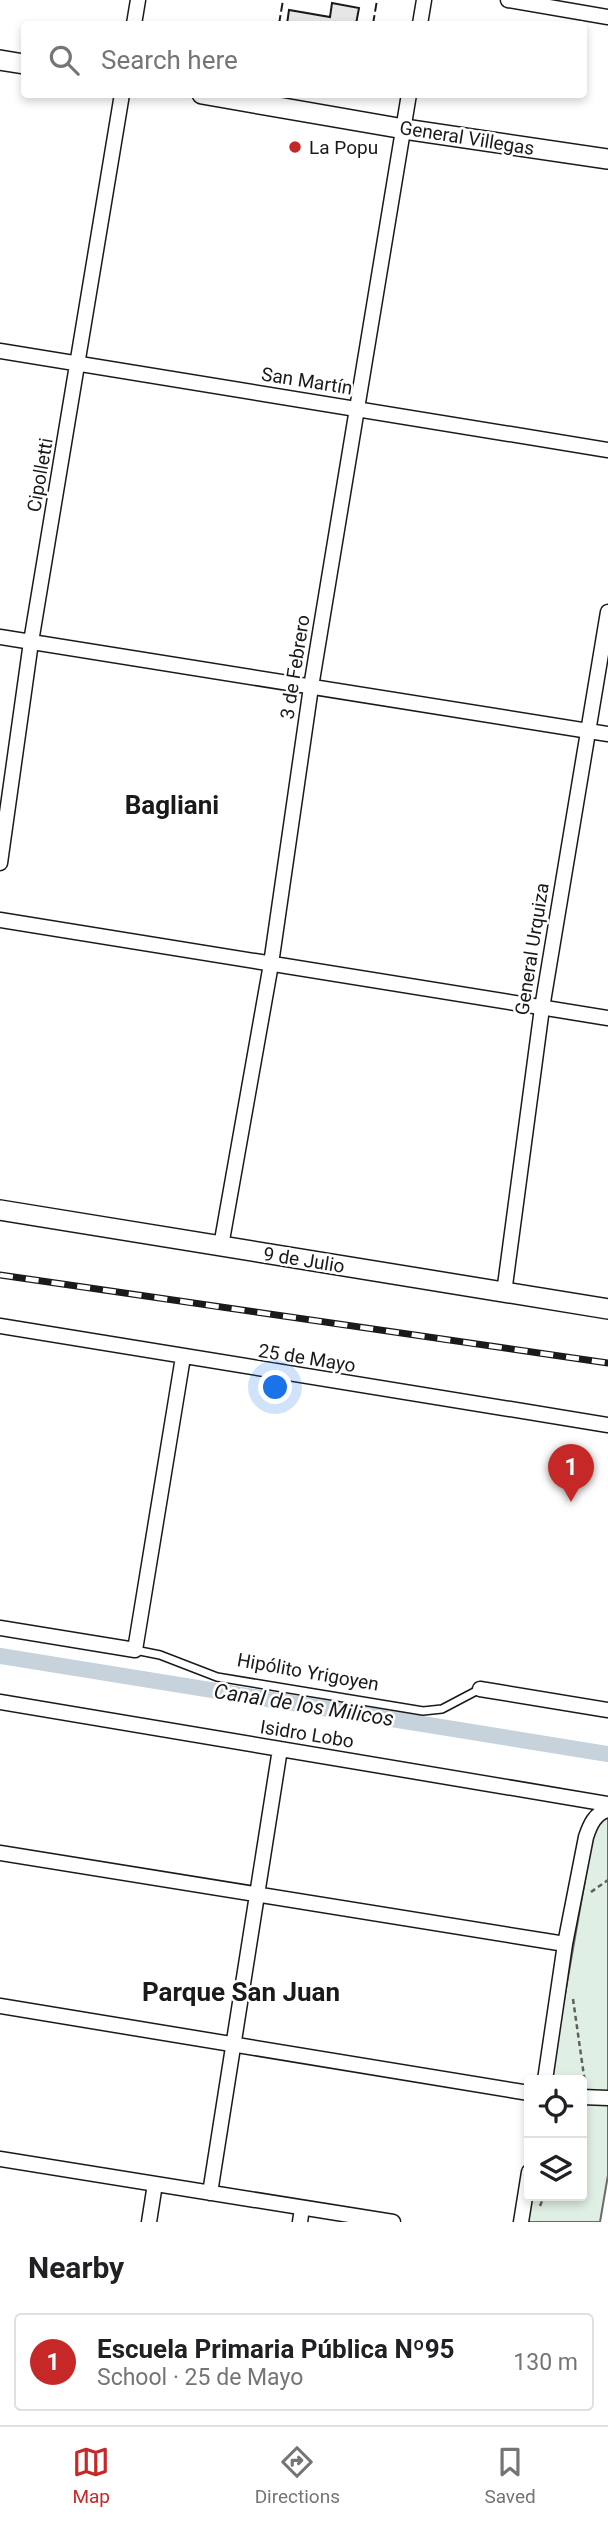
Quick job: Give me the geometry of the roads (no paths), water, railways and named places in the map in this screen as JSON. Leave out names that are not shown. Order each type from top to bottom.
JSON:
[{"type":"street","points":[[134,21],[138,0]]},
{"type":"street","points":[[420,21],[424,0]]},
{"type":"street","points":[[508,0],[608,17]]},
{"type":"street","points":[[0,60],[21,64]]},
{"type":"street","name":"Cipolletti","points":[[0,863],[31,642],[121,98]]},
{"type":"street","name":"General Villegas","points":[[225,98],[404,129],[608,159]]},
{"type":"street","name":"3 de Febrero","points":[[221,1246],[271,964],[355,409],[408,98]]},
{"type":"street","name":"San Martín","points":[[0,351],[608,450]]},
{"type":"street","name":"General Urquiza","points":[[504,1293],[542,1008],[608,612]]},
{"type":"street","points":[[0,636],[608,734]]},
{"type":"street","points":[[0,920],[608,1018]]},
{"type":"street","name":"9 de Julio","points":[[0,1210],[608,1309]]},
{"type":"street","name":"25 de Mayo","points":[[0,1326],[608,1425]]},
{"type":"street","points":[[135,1650],[183,1357]]},
{"type":"street","name":"Hipólito Yrigoyen","points":[[0,1628],[135,1650]]},
{"type":"street","name":"Hipólito Yrigoyen","points":[[480,1689],[608,1710]]},
{"type":"street","name":"Isidro Lobo","points":[[0,1702],[608,1804]]},
{"type":"street","points":[[210,2193],[280,1749]]},
{"type":"street","points":[[546,2075],[565,1944],[586,1837],[597,1816],[608,1810]]},
{"type":"street","points":[[0,1853],[565,1944]]},
{"type":"street","points":[[0,2006],[524,2092]]},
{"type":"street","points":[[587,2097],[608,2098]]},
{"type":"street","points":[[0,2161],[210,2193],[301,2215],[393,2222]]},
{"type":"street","points":[[149,2222],[155,2184]]},
{"type":"street","points":[[521,2222],[524,2201]]},
{"type":"lane","name":"Hipólito Yrigoyen","points":[[135,1650],[160,1655],[217,1676],[423,1712],[442,1709],[480,1689]]},
{"type":"waterway","name":"Canal de los Milicos","points":[[0,1656],[608,1754]]},
{"type":"railway","points":[[0,1275],[608,1363]]},
{"type":"place","name":"La Popu","points":[[295,147]]},
{"type":"place","name":"Escuela Primaria Pública Nº95","points":[[571,1502]]},
{"type":"district","name":"Bagliani","points":[[172,805]]},
{"type":"district","name":"Parque San Juan","points":[[241,1992]]}]
